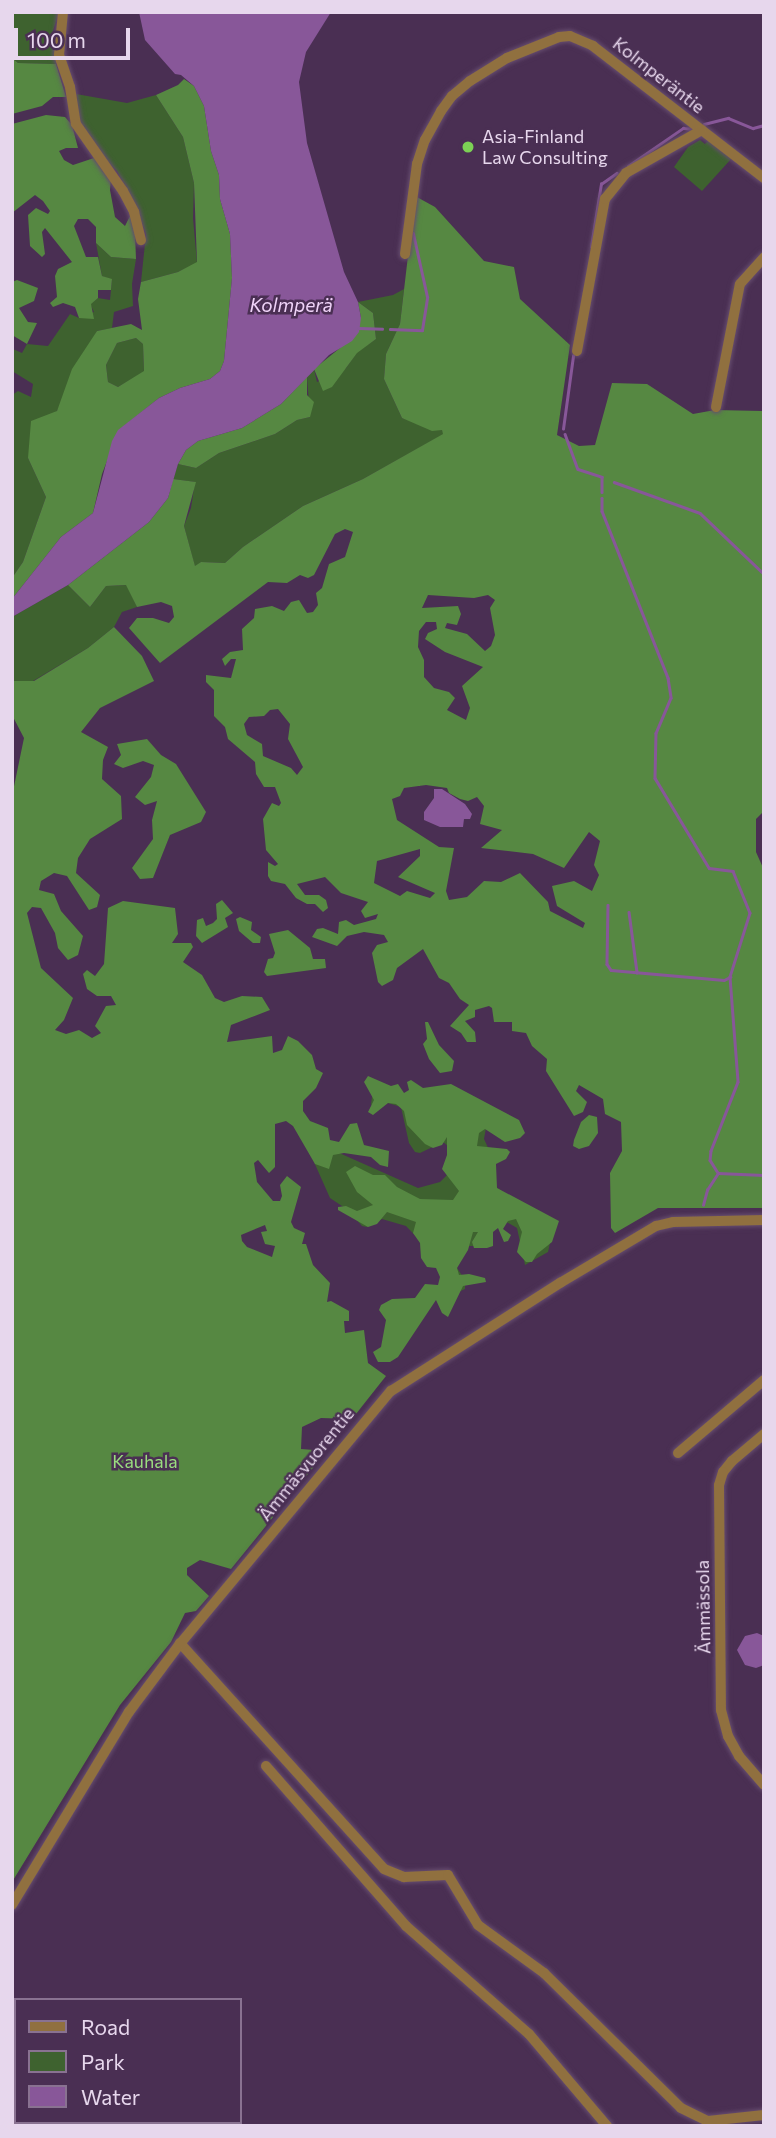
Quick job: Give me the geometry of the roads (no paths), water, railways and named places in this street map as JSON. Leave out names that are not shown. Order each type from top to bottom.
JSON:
[{"type":"street","points":[[63,12],[59,55],[70,88],[76,124],[123,191],[134,212],[141,240]]},
{"type":"street","name":"Kolmperäntie","points":[[405,254],[417,164],[425,141],[452,96],[470,81],[539,43],[570,36],[593,46],[764,178]]},
{"type":"street","points":[[577,351],[605,199],[626,173],[702,130]]},
{"type":"street","points":[[716,407],[740,284],[764,257]]},
{"type":"street","name":"Ämmäsvuorentie","points":[[12,1905],[129,1712],[180,1643],[391,1391],[560,1283],[656,1226],[683,1222],[764,1220]]},
{"type":"street","points":[[678,1453],[764,1380]]},
{"type":"street","name":"Ämmässola","points":[[764,1434],[723,1472],[719,1485],[721,1710],[728,1736],[738,1756],[764,1786]]},
{"type":"street","points":[[180,1643],[384,1869],[404,1877],[448,1875],[478,1925],[544,1973],[681,2108],[708,2121],[764,2115]]},
{"type":"street","points":[[265,1766],[406,1926],[529,2034],[607,2126]]},
{"type":"water","name":"Kolmperä","points":[[139,12],[331,12],[306,52],[299,82],[307,143],[344,272],[358,302],[361,318],[359,332],[352,341],[329,355],[281,404],[242,428],[198,441],[186,450],[178,464],[168,498],[149,522],[68,585],[12,617],[12,599],[61,537],[93,513],[112,441],[118,430],[159,398],[210,379],[220,371],[224,361],[232,278],[230,234],[220,199],[219,175],[211,151],[204,106],[194,86],[181,75],[175,74],[145,40]]},
{"type":"water","points":[[434,789],[442,789],[465,804],[472,814],[470,819],[464,819],[463,827],[440,827],[424,820],[424,812],[434,798]]},
{"type":"water","points":[[757,1633],[764,1636],[764,1665],[756,1668],[745,1665],[737,1650],[745,1636]]},
{"type":"waterway","points":[[704,124],[728,118],[753,128],[764,125]]},
{"type":"waterway","points":[[628,166],[683,128],[694,129]]},
{"type":"waterway","points":[[591,247],[601,184],[617,173]]},
{"type":"waterway","points":[[390,329],[422,330],[427,297],[413,234]]},
{"type":"waterway","points":[[359,328],[382,329]]},
{"type":"waterway","points":[[563,429],[573,356]]},
{"type":"waterway","points":[[565,434],[578,469],[602,477],[602,492]]},
{"type":"waterway","points":[[614,482],[700,513],[764,574]]},
{"type":"waterway","points":[[602,498],[602,511],[668,678],[671,698],[656,733],[655,778],[709,868],[733,871],[750,913],[730,977],[738,1082],[711,1151],[710,1160],[718,1173]]},
{"type":"waterway","points":[[608,905],[607,964],[611,970],[724,980],[730,977]]},
{"type":"waterway","points":[[629,912],[637,972]]},
{"type":"waterway","points":[[703,1205],[707,1190],[718,1173],[764,1175]]},
{"type":"place","name":"Asia-Finland Law Consulting","points":[[468,147]]},
{"type":"park label","name":"Kauhala","points":[[145,1461]]}]
